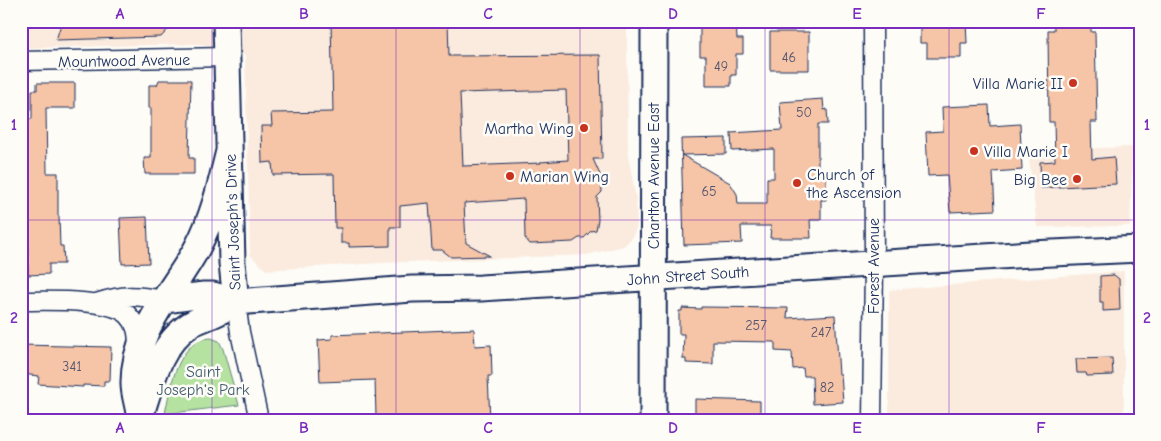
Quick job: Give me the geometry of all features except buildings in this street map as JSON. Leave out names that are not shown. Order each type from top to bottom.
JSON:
[{"type":"main road","name":"Saint Joseph's Drive","points":[[226,21],[232,263],[236,302]]},
{"type":"main road","name":"Charlton Avenue East","points":[[653,420],[654,21]]},
{"type":"main road","points":[[140,418],[134,385],[138,349],[152,320],[196,249],[205,230],[213,212],[230,151]]},
{"type":"main road","name":"John Street South","points":[[164,300],[204,294],[236,302],[412,289],[481,288],[1140,249]]},
{"type":"main road","name":"John Street South","points":[[140,418],[156,369],[172,341],[189,325],[201,318],[213,315],[236,302]]},
{"type":"street","name":"Forest Avenue","points":[[872,420],[874,264],[873,21]]},
{"type":"street","name":"Mountwood Avenue","points":[[21,61],[227,57]]},
{"type":"street","name":"John Street South","points":[[96,303],[128,295],[164,300]]},
{"type":"street","name":"John Street South","points":[[21,301],[96,303],[122,310],[128,315],[137,330],[138,349]]},
{"type":"street","name":"Saint Joseph's Drive","points":[[236,302],[240,332],[259,420]]},
{"type":"shaded area","points":[[21,21],[627,21],[628,155],[636,198],[637,226],[632,238],[624,246],[587,255],[381,263],[266,270],[250,255],[245,55],[198,44],[21,48]]},
{"type":"shaded area","points":[[1133,147],[1130,226],[1037,227],[1028,150]]},
{"type":"shaded area","points":[[1124,271],[1124,420],[889,420],[889,290]]},
{"type":"green space","name":"Saint Joseph's Park","points":[[211,338],[219,341],[223,349],[239,405],[165,414],[173,379],[183,356],[200,340]]},
{"type":"place","name":"Villa Marie II","points":[[1073,83]]},
{"type":"place","name":"Martha Wing","points":[[584,128]]},
{"type":"place","name":"Villa Marie I","points":[[974,151]]},
{"type":"place","name":"Marian Wing","points":[[510,176]]},
{"type":"place","name":"Big Bee","points":[[1077,179]]},
{"type":"place","name":"Church of the Ascension","points":[[797,183]]}]
